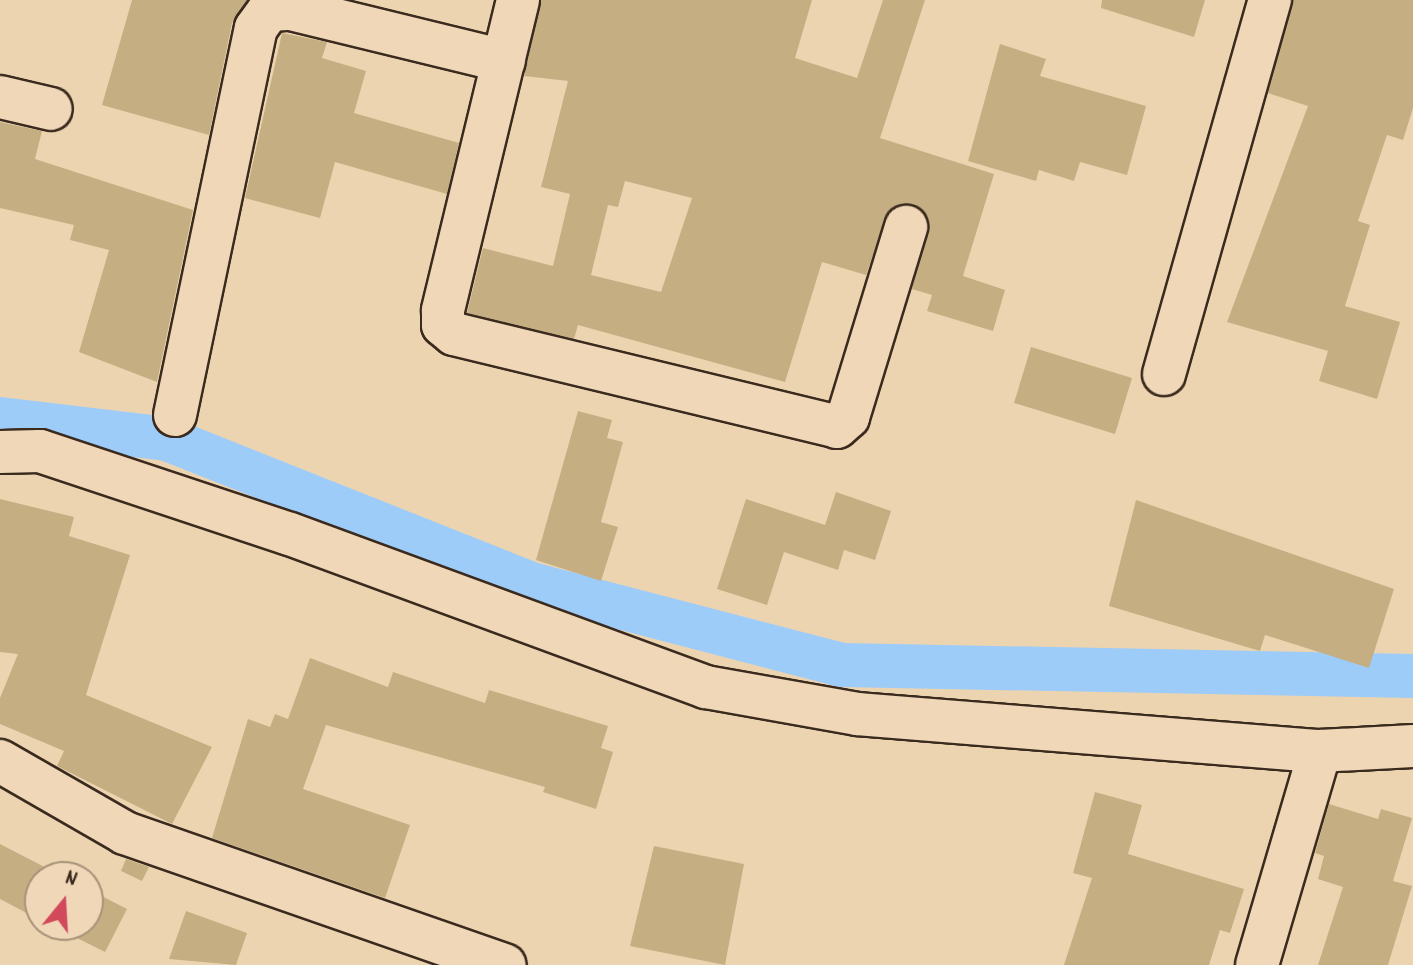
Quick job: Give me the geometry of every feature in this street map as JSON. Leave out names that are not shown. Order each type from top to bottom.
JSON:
[{"type":"street","points":[[518,0],[443,311],[443,325],[454,334],[837,427],[848,417],[906,227]]},
{"type":"street","points":[[1164,374],[1270,0]]},
{"type":"street","points":[[175,415],[256,28],[269,10],[291,9],[504,61]]},
{"type":"street","points":[[0,97],[51,109]]},
{"type":"street","points":[[0,452],[40,451],[290,534],[706,687],[857,714],[1320,751],[1413,746]]},
{"type":"street","points":[[1257,965],[1320,751]]},
{"type":"street","points":[[0,761],[125,833],[505,965]]},
{"type":"building","points":[[132,0],[247,0],[232,23],[209,135],[102,105]]},
{"type":"building","points":[[541,0],[812,0],[795,58],[857,78],[883,0],[925,0],[880,138],[994,174],[963,276],[1005,290],[993,331],[927,311],[932,295],[912,289],[929,222],[912,204],[889,210],[866,275],[822,262],[785,382],[578,325],[574,339],[467,313],[483,248],[553,266],[570,194],[541,187],[568,81],[524,76]],"holes":[[[625,181],[692,198],[661,292],[591,275],[608,205],[618,207]]]},
{"type":"building","points":[[1102,0],[1205,0],[1194,37],[1101,8]]},
{"type":"building","points":[[1293,0],[1413,0],[1413,108],[1403,140],[1387,135],[1358,221],[1370,225],[1345,306],[1400,322],[1377,399],[1319,381],[1328,351],[1227,322],[1308,106],[1268,93]]},
{"type":"building","points":[[282,33],[327,42],[322,58],[366,71],[354,113],[459,143],[447,194],[335,162],[320,218],[245,198]]},
{"type":"building","points":[[1000,44],[1046,59],[1040,76],[1146,106],[1127,175],[1080,162],[1074,181],[1039,170],[1036,181],[968,161]]},
{"type":"building","points":[[0,122],[42,131],[35,159],[193,210],[157,382],[79,352],[109,250],[70,240],[74,225],[0,208]]},
{"type":"building","points":[[1031,347],[1132,378],[1115,434],[1014,403]]},
{"type":"building","points":[[578,411],[612,420],[607,438],[623,442],[601,522],[618,527],[601,581],[536,560]]},
{"type":"building","points":[[836,492],[891,511],[875,560],[844,550],[838,570],[784,552],[767,605],[717,589],[746,499],[825,525]]},
{"type":"building","points":[[0,499],[74,517],[69,536],[130,555],[86,695],[212,747],[172,824],[57,766],[64,751],[0,724],[0,698],[18,654],[0,652]]},
{"type":"building","points":[[1136,500],[1394,589],[1369,668],[1265,635],[1260,651],[1109,606]]},
{"type":"building","points":[[310,658],[388,687],[393,672],[485,703],[489,690],[608,726],[601,748],[613,752],[596,809],[543,792],[545,787],[326,725],[303,789],[410,825],[385,898],[212,838],[248,719],[270,727],[275,714],[288,719]]},
{"type":"building","points":[[1095,792],[1142,805],[1128,854],[1244,889],[1230,933],[1220,930],[1209,965],[1064,965],[1092,878],[1073,873]]},
{"type":"building","points":[[1329,804],[1378,819],[1381,809],[1412,818],[1393,881],[1412,886],[1388,965],[1318,965],[1343,887],[1318,879],[1324,856],[1315,853]]},
{"type":"building","points":[[0,844],[33,861],[24,861],[24,912],[0,899]]},
{"type":"building","points":[[654,846],[744,864],[725,965],[630,946]]},
{"type":"building","points":[[126,859],[149,867],[142,881],[121,871]]},
{"type":"building","points":[[104,897],[127,909],[105,952],[83,941],[104,941]]},
{"type":"building","points":[[186,911],[247,933],[236,965],[169,959]]},
{"type":"waterway","points":[[0,419],[167,439],[531,584],[842,665],[1413,676]]}]
